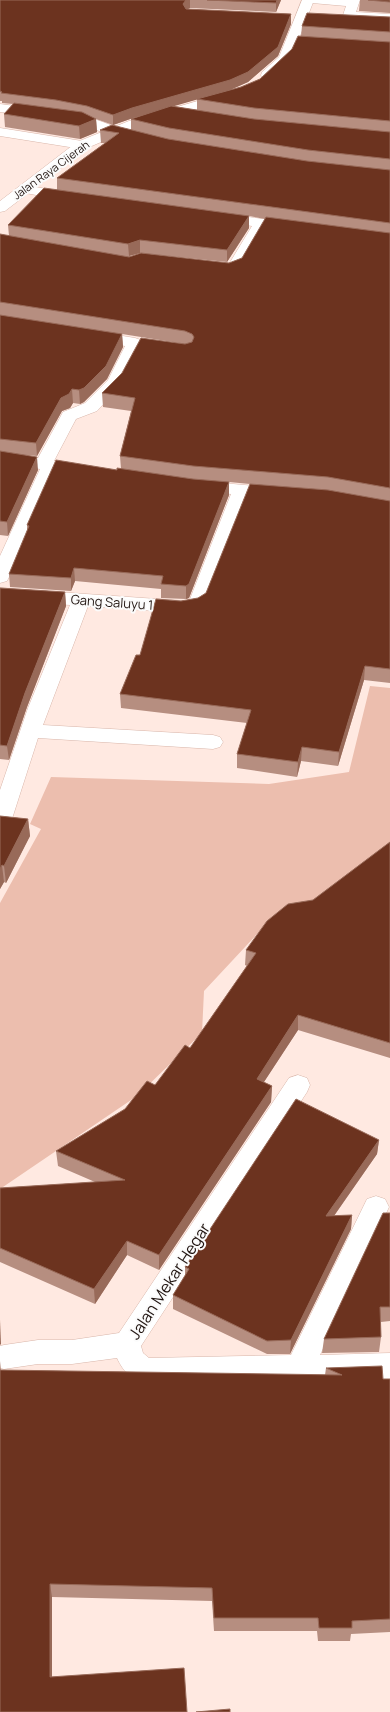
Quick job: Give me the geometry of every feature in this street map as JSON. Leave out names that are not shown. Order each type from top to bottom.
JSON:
[{"type":"street","points":[[260,82],[285,59],[308,0]]},
{"type":"street","points":[[284,19],[314,20]]},
{"type":"street","points":[[336,20],[390,23]]},
{"type":"street","points":[[292,42],[306,42]]},
{"type":"street","name":"Jalan Raya Cijerah","points":[[0,208],[82,146],[111,131],[236,94]]},
{"type":"street","points":[[0,108],[56,115],[87,121],[111,131],[146,141]]},
{"type":"street","points":[[173,113],[196,117]]},
{"type":"street","points":[[0,132],[82,146]]},
{"type":"street","points":[[25,189],[50,195],[80,199]]},
{"type":"street","points":[[207,216],[306,229]]},
{"type":"street","points":[[199,266],[229,269],[235,268],[261,223]]},
{"type":"street","points":[[0,576],[69,416],[92,407],[115,382],[142,344],[76,333]]},
{"type":"street","points":[[0,458],[95,472]]},
{"type":"street","points":[[185,485],[296,495]]},
{"type":"street","name":"Gang Saluyu 1","points":[[0,594],[181,607],[191,606],[198,602],[242,490]]},
{"type":"street","points":[[0,822],[38,708],[81,600]]},
{"type":"street","points":[[31,731],[213,742]]},
{"type":"street","name":"Jalan Mekar Hegar","points":[[298,1085],[128,1344],[130,1357],[138,1368],[148,1371],[390,1366]]},
{"type":"street","points":[[300,1367],[376,1207]]},
{"type":"street","points":[[4,1357],[38,1352],[72,1352],[128,1344]]},
{"type":"lane","points":[[312,0],[354,1],[349,15],[390,18]]},
{"type":"shaded area","points":[[370,686],[390,688],[390,846],[318,902],[258,933],[204,991],[202,1033],[137,1096],[0,1189],[0,903],[41,829],[30,824],[51,777],[269,784],[349,772]]},
{"type":"building","points":[[0,0],[186,0],[183,4],[186,9],[291,14],[278,47],[248,72],[230,80],[132,108],[113,115],[87,106],[56,100],[1,93]]},
{"type":"building","points":[[207,0],[277,0],[276,3]]},
{"type":"building","points":[[368,0],[390,0],[390,2]]},
{"type":"building","points":[[307,13],[390,17],[390,32],[302,26]]},
{"type":"building","points":[[298,36],[390,42],[390,121],[254,108],[197,99],[241,87],[260,79],[292,49]]},
{"type":"building","points":[[14,103],[82,112],[96,119],[79,126],[4,114]]},
{"type":"building","points":[[171,106],[254,119],[390,132],[390,159],[308,150],[169,128],[131,119]]},
{"type":"building","points":[[112,125],[168,139],[307,161],[390,170],[390,223],[57,178],[119,133],[100,130]]},
{"type":"building","points":[[44,188],[249,216],[227,250],[140,240],[128,244],[8,225]]},
{"type":"building","points":[[266,217],[390,233],[390,488],[328,477],[193,466],[120,456],[135,398],[102,393],[122,373],[141,338],[185,344],[192,342],[194,337],[192,334],[185,331],[0,302],[0,234],[129,257],[141,253],[229,263],[242,258]]},
{"type":"building","points":[[0,315],[122,334],[106,366],[84,388],[79,390],[72,389],[69,394],[61,398],[36,443],[0,439]]},
{"type":"building","points":[[0,451],[37,457],[7,522],[0,521]]},
{"type":"building","points":[[56,460],[117,470],[117,468],[193,479],[229,482],[189,584],[186,586],[161,584],[163,576],[74,568],[71,578],[9,574],[29,526],[27,525]]},
{"type":"building","points":[[250,484],[328,490],[390,501],[390,669],[365,666],[339,752],[302,747],[298,762],[237,754],[251,710],[120,694],[136,655],[140,655],[156,599],[181,601],[198,598],[206,593]]},
{"type":"building","points":[[0,588],[65,592],[25,693],[7,746],[0,745]]},
{"type":"building","points":[[0,816],[28,819],[4,866],[2,865],[0,869]]},
{"type":"building","points":[[390,842],[390,1043],[298,1015],[257,1079],[272,1086],[159,1255],[127,1241],[94,1289],[0,1248],[0,1188],[125,1180],[56,1151],[125,1109],[147,1081],[155,1085],[185,1045],[190,1048],[256,953],[246,950],[267,921],[288,904],[313,900]]},
{"type":"building","points":[[296,1099],[379,1140],[326,1216],[352,1215],[291,1340],[267,1341],[173,1295],[189,1269],[185,1267]]},
{"type":"building","points":[[383,1213],[390,1213],[390,1307],[380,1307],[381,1337],[324,1339]]},
{"type":"building","points":[[382,1366],[383,1379],[390,1379],[390,1619],[352,1621],[352,1628],[319,1628],[318,1618],[214,1618],[212,1588],[50,1584],[50,1677],[184,1668],[187,1712],[0,1712],[0,1370],[342,1375],[326,1368]]},
{"type":"building","points":[[230,1709],[230,1712],[196,1712]]}]
